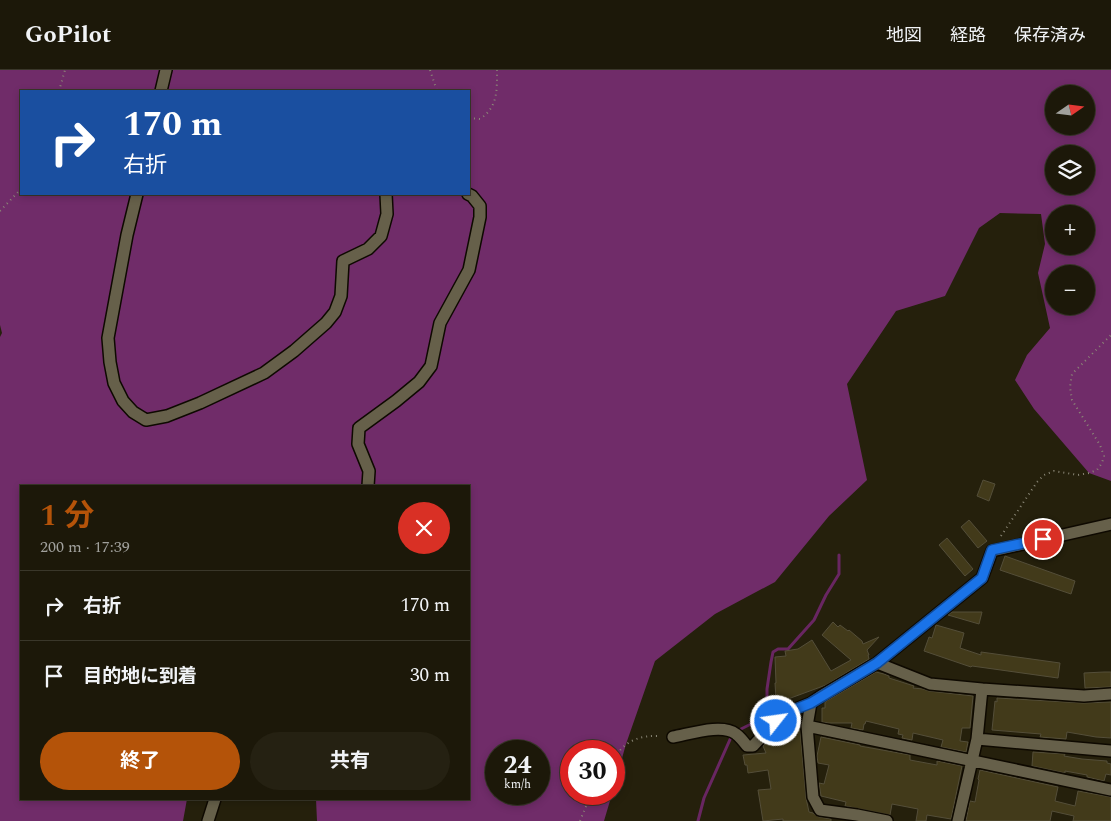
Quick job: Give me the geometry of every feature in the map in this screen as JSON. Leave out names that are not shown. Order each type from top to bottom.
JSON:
[{"type":"street","points":[[161,90],[166,70]]},
{"type":"street","points":[[137,195],[127,235],[108,338],[114,383],[123,401],[133,412],[146,420],[167,416],[200,403],[264,372],[294,351],[326,324],[335,312],[341,296],[343,261],[368,249],[381,236],[387,214],[386,195]]},
{"type":"street","points":[[368,485],[369,471],[358,444],[359,428],[420,382],[431,366],[440,324],[468,270],[480,218],[480,206],[470,195]]},
{"type":"street","points":[[673,737],[721,729],[735,733],[747,746],[753,746],[776,721],[796,709],[811,703],[877,663],[982,578],[992,550],[1111,524]]},
{"type":"street","points":[[877,663],[930,684],[1084,696],[1111,694]]},
{"type":"street","points":[[958,821],[977,739],[982,689]]},
{"type":"street","points":[[811,703],[807,726],[813,797],[820,810],[856,818],[887,821]]},
{"type":"street","points":[[807,726],[1111,790]]},
{"type":"street","points":[[977,739],[1111,751]]},
{"type":"street","points":[[208,821],[215,800]]},
{"type":"path","points":[[59,90],[65,70]]},
{"type":"path","points":[[430,70],[437,90]]},
{"type":"path","points":[[470,118],[480,120],[494,104],[497,89],[496,70]]},
{"type":"path","points":[[0,211],[20,190]]},
{"type":"path","points":[[992,550],[1037,482],[1044,475],[1054,471],[1078,475],[1089,474],[1097,470],[1102,463],[1104,456],[1100,445],[1072,400],[1070,387],[1072,374],[1111,335]]},
{"type":"path","points":[[625,745],[640,737],[673,737]]},
{"type":"path","points":[[580,821],[587,805]]},
{"type":"shaded area","points":[[0,70],[1111,70],[1111,481],[1089,473],[1034,409],[1015,380],[1027,355],[1050,328],[1047,315],[1095,315],[1095,265],[1045,265],[1045,305],[1038,273],[1045,244],[1041,214],[1000,213],[979,228],[945,296],[896,311],[847,384],[867,480],[829,516],[775,582],[715,614],[655,661],[625,748],[625,740],[560,740],[560,805],[609,805],[604,821],[317,821],[316,800],[470,800],[470,485],[20,485],[20,800],[187,800],[183,821],[0,821],[0,337],[2,333],[0,325]]},
{"type":"building","points":[[983,480],[995,484],[989,501],[977,496]]},
{"type":"building","points":[[969,520],[987,541],[978,548],[961,527]]},
{"type":"building","points":[[947,538],[973,569],[965,576],[939,545]]},
{"type":"building","points":[[1005,556],[1075,581],[1071,594],[1000,570]]},
{"type":"building","points":[[952,612],[982,612],[979,624],[948,615]]},
{"type":"building","points":[[833,622],[838,627],[840,625],[849,630],[863,644],[879,637],[867,650],[869,659],[826,685],[788,699],[776,699],[775,657],[786,656],[785,651],[798,649],[812,640],[831,671],[851,660],[822,635]]},
{"type":"building","points":[[936,625],[964,633],[960,648],[981,655],[981,652],[1060,663],[1058,678],[971,667],[924,651],[929,637],[932,638]]},
{"type":"building","points":[[876,672],[914,686],[913,688],[973,696],[970,728],[962,728],[960,741],[968,742],[966,752],[941,747],[943,740],[913,733],[912,740],[902,738],[903,735],[898,734],[899,729],[866,721],[863,730],[851,728],[852,723],[822,722],[822,708],[825,708],[825,702]]},
{"type":"building","points":[[1111,672],[1111,687],[1085,688],[1084,673]]},
{"type":"building","points":[[997,698],[1083,703],[1111,702],[1111,738],[1067,732],[1066,739],[1040,737],[1041,734],[992,730],[995,701],[997,702]]},
{"type":"building","points":[[783,726],[800,730],[809,812],[819,817],[831,819],[831,821],[783,821],[783,819],[763,821],[758,790],[771,789],[768,770],[748,773],[743,755],[766,753],[763,746],[766,743],[784,739]]},
{"type":"building","points":[[821,737],[910,755],[910,760],[937,765],[937,761],[962,766],[951,819],[927,815],[926,821],[916,821],[918,809],[892,804],[890,815],[845,806],[846,802],[821,796],[819,783],[824,784],[829,765],[818,763],[817,756]]},
{"type":"building","points":[[1033,752],[1065,754],[1064,756],[1107,761],[1107,763],[1111,764],[1111,775],[1106,774],[1104,781],[1087,777],[1087,775],[1065,771],[1065,773],[1032,766]]},
{"type":"building","points":[[980,770],[1058,787],[1055,801],[1075,806],[1078,791],[1111,797],[1111,821],[1073,821],[1074,816],[1052,811],[1050,821],[966,821],[970,801],[975,802]]},
{"type":"waterway","points":[[737,731],[759,720],[767,710],[767,689],[773,652],[778,649],[788,649],[814,620],[839,574],[839,555]]},
{"type":"waterway","points":[[698,821],[704,798],[732,735]]},
{"type":"route","points":[[776,721],[796,709],[811,703],[877,663],[982,578],[992,550],[1043,539]]}]
